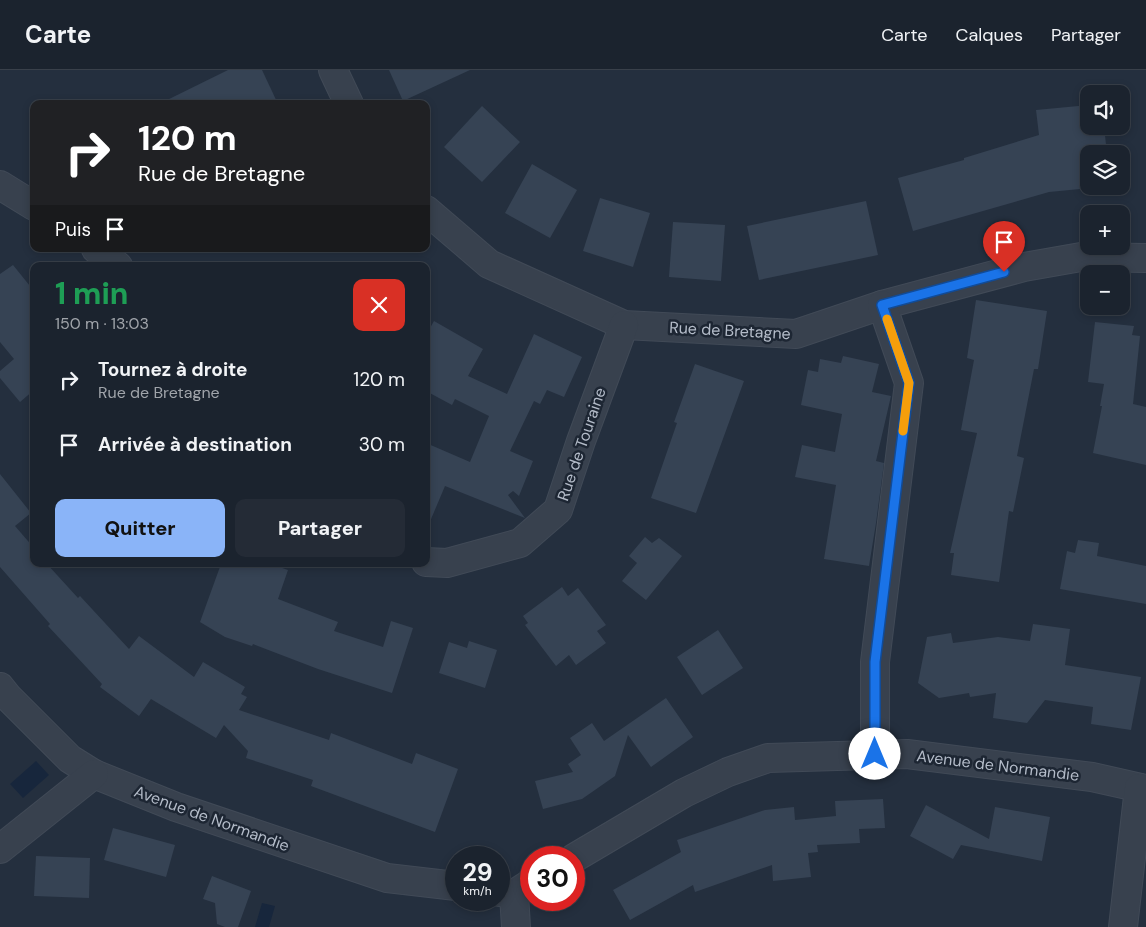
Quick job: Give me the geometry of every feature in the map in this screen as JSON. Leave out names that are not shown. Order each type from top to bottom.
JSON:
[{"type":"street","points":[[333,70],[347,100]]},
{"type":"street","points":[[0,185],[30,204]]},
{"type":"street","name":"Rue de Bretagne","points":[[430,213],[489,264],[624,325],[796,334],[882,305],[1024,267],[1082,257],[1146,258]]},
{"type":"street","points":[[100,252],[113,262]]},
{"type":"street","points":[[875,754],[875,662],[909,383],[882,305]]},
{"type":"street","name":"Rue de Touraine","points":[[430,562],[447,564],[520,543],[558,510],[581,441],[624,325]]},
{"type":"street","name":"Avenue de Normandie","points":[[0,686],[8,698],[70,759],[94,774],[176,807],[387,878],[445,885]]},
{"type":"street","name":"Avenue de Normandie","points":[[585,852],[684,794],[728,772],[768,758],[907,754],[1092,778],[1142,788]]},
{"type":"street","points":[[0,849],[94,774]]},
{"type":"street","points":[[1123,927],[1142,788]]},
{"type":"street","points":[[515,890],[516,927]]},
{"type":"water","points":[[36,761],[49,775],[23,798],[10,784]]},
{"type":"water","points":[[262,903],[275,906],[269,927],[255,927]]},
{"type":"building","points":[[228,70],[262,70],[276,100],[167,100]]},
{"type":"building","points":[[389,70],[470,70],[405,100],[403,100]]},
{"type":"building","points":[[482,106],[520,142],[482,182],[444,147]]},
{"type":"building","points":[[1080,106],[1080,135],[1105,135],[1106,145],[1080,145],[1080,189],[1049,192],[913,231],[898,178],[964,160],[964,158],[1039,135],[1036,110]]},
{"type":"building","points":[[532,164],[577,190],[550,238],[505,213]]},
{"type":"building","points":[[600,198],[650,213],[633,267],[583,251]]},
{"type":"building","points":[[866,201],[878,255],[759,280],[747,226]]},
{"type":"building","points":[[673,222],[725,225],[721,281],[669,277]]},
{"type":"building","points":[[13,265],[30,286],[30,393],[20,402],[0,378],[0,371],[14,359],[0,342],[0,274]]},
{"type":"building","points":[[976,300],[1047,311],[1038,369],[1034,369],[1017,456],[1024,458],[1013,512],[1009,511],[999,582],[951,575],[954,553],[950,553],[977,433],[961,430],[974,360],[967,358]]},
{"type":"building","points":[[434,321],[483,349],[468,376],[507,394],[534,334],[582,357],[564,397],[547,390],[540,404],[534,401],[510,451],[533,461],[519,496],[513,491],[508,495],[525,518],[445,486],[430,522],[430,445],[470,462],[489,416],[455,399],[452,405],[430,393],[430,328]]},
{"type":"building","points":[[1095,322],[1134,326],[1132,335],[1140,336],[1133,404],[1146,407],[1146,465],[1093,453],[1104,384],[1088,382]]},
{"type":"building","points":[[843,356],[879,364],[872,392],[891,396],[876,461],[884,463],[869,566],[824,559],[836,485],[795,477],[802,445],[835,452],[842,414],[801,405],[808,370],[818,372],[820,359],[841,363]]},
{"type":"building","points":[[695,364],[744,381],[696,513],[651,498],[677,423],[674,422]]},
{"type":"building","points":[[0,474],[30,512],[30,514],[15,526],[30,543],[30,567],[50,567],[78,598],[80,596],[129,649],[139,636],[194,677],[203,662],[245,687],[241,694],[247,697],[239,710],[329,740],[331,733],[412,764],[416,753],[458,769],[435,832],[311,786],[313,780],[246,758],[248,751],[224,725],[216,738],[151,699],[139,716],[100,687],[102,684],[48,626],[50,624],[0,567]]},
{"type":"building","points":[[645,537],[652,543],[659,538],[682,556],[646,600],[622,581],[637,563],[629,556]]},
{"type":"building","points":[[1078,540],[1099,543],[1097,556],[1146,566],[1146,604],[1060,589],[1067,551],[1075,553]]},
{"type":"building","points":[[220,567],[280,567],[288,570],[278,599],[338,622],[334,631],[383,647],[391,621],[413,628],[392,693],[318,669],[253,644],[252,646],[225,637],[200,622]]},
{"type":"building","points":[[562,587],[568,596],[578,588],[606,625],[597,631],[606,643],[576,665],[569,655],[556,666],[525,625],[528,623],[523,616]]},
{"type":"building","points":[[1033,624],[1070,629],[1065,665],[1141,677],[1131,730],[1091,724],[1093,707],[1045,700],[1027,723],[993,718],[996,693],[970,697],[969,693],[939,698],[918,683],[927,637],[951,633],[953,643],[998,637],[1030,641]]},
{"type":"building","points":[[718,630],[743,668],[702,695],[677,657]]},
{"type":"building","points":[[469,641],[497,650],[485,688],[439,673],[449,642],[467,648]]},
{"type":"building","points":[[666,698],[693,737],[651,767],[628,735],[615,776],[582,799],[543,809],[535,781],[573,772],[568,764],[581,755],[570,738],[592,723],[604,741]]},
{"type":"building","points":[[883,799],[885,828],[859,829],[860,843],[817,845],[818,852],[808,853],[811,877],[773,881],[772,865],[695,892],[693,885],[630,920],[613,890],[681,852],[677,840],[765,810],[794,807],[795,820],[836,816],[835,801]]},
{"type":"building","points":[[926,805],[989,839],[995,807],[1050,817],[1042,861],[961,845],[953,859],[910,836]]},
{"type":"building","points":[[113,828],[175,845],[166,877],[104,860]]},
{"type":"building","points":[[36,856],[90,858],[89,898],[34,896]]},
{"type":"building","points":[[212,876],[251,891],[238,927],[225,927],[217,924],[215,903],[203,899]]},
{"type":"slow traffic","points":[[887,319],[909,383],[903,431]]},
{"type":"route","points":[[875,754],[875,662],[909,383],[882,305],[1004,272]]}]
